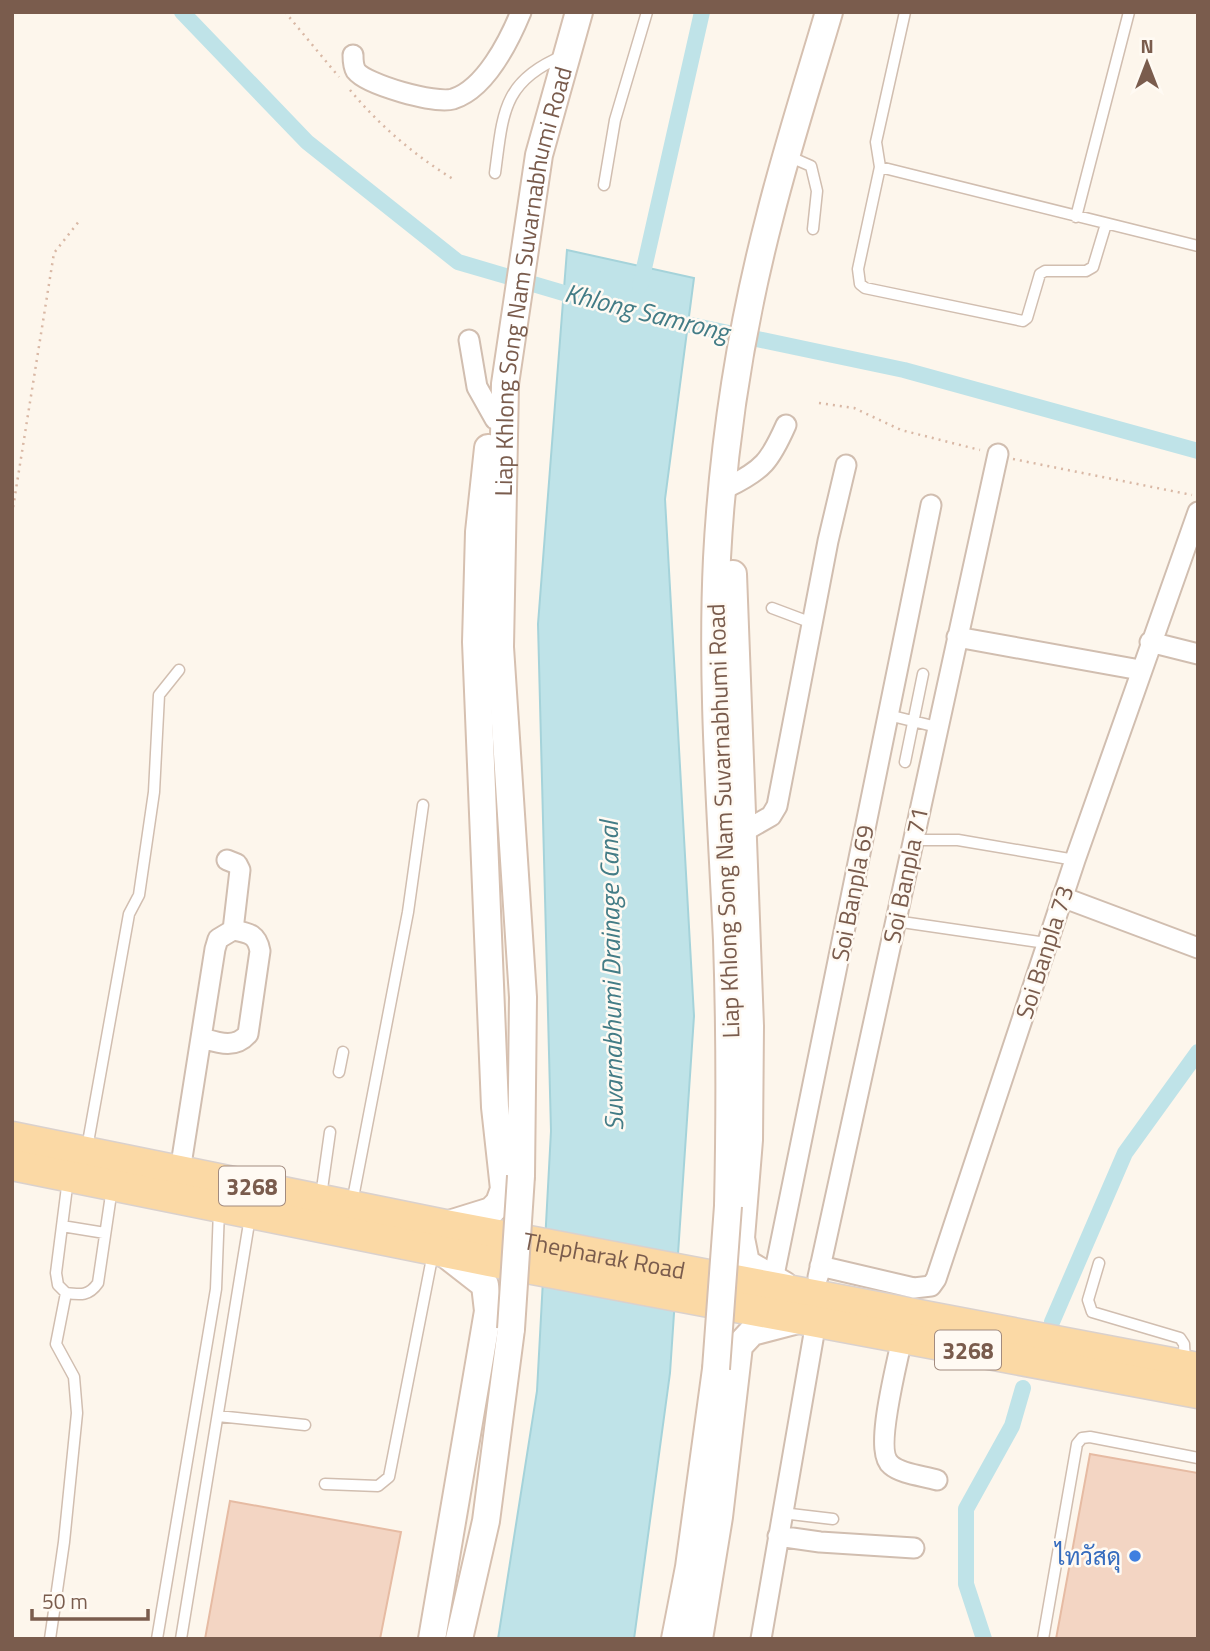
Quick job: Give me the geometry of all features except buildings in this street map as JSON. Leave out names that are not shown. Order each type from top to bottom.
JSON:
[{"type":"main road","name":"Liap Khlong Song Nam Suvarnabhumi Road","points":[[459,1639],[486,1521],[511,1329],[521,1176],[523,997],[500,647],[505,389],[539,155],[579,12]]},
{"type":"main road","name":"Liap Khlong Song Nam Suvarnabhumi Road","points":[[675,1639],[690,1567],[716,1369],[728,1206],[731,1070],[715,639],[717,556],[747,313],[770,215],[829,12]]},
{"type":"main road","points":[[432,1639],[488,1311],[485,1285],[440,1242],[491,1211],[499,1203],[504,1189],[495,1107],[476,642],[483,487],[495,419],[505,389]]},
{"type":"main road","points":[[699,1639],[719,1517],[739,1346],[752,1332],[808,1307],[746,1263],[741,1238],[750,1128],[750,1026],[732,517],[727,468]]},
{"type":"main road","name":"Thepharak Road","points":[[12,1137],[352,1206],[440,1242]]},
{"type":"main road","name":"Thepharak Road","points":[[12,1165],[251,1213],[490,1247],[808,1307],[1192,1367]]},
{"type":"main road","name":"Thepharak Road","points":[[808,1307],[902,1338],[1198,1393]]},
{"type":"street","points":[[353,55],[353,64],[361,75],[428,99],[454,99],[488,72],[507,45],[521,12]]},
{"type":"street","points":[[468,340],[477,387],[495,419]]},
{"type":"street","points":[[727,468],[755,474],[766,465],[786,425]]},
{"type":"street","name":"Soi Banpla 71","points":[[761,1639],[782,1513],[808,1307],[820,1266],[998,454]]},
{"type":"street","points":[[743,832],[771,816],[777,806],[846,465]]},
{"type":"street","name":"Soi Banpla 69","points":[[773,1280],[931,505]]},
{"type":"street","name":"Soi Banpla 73","points":[[820,1266],[914,1287],[931,1286],[949,1247],[1074,860],[1198,512]]},
{"type":"street","points":[[957,638],[1140,670]]},
{"type":"street","points":[[1150,642],[1198,654]]},
{"type":"street","points":[[227,860],[237,864],[240,870],[233,930]]},
{"type":"street","points":[[1062,898],[1198,948]]},
{"type":"street","points":[[180,1171],[215,949],[218,939],[233,930],[251,933],[258,941],[248,1034],[242,1042],[234,1044],[202,1038]]},
{"type":"street","points":[[902,1338],[884,1434],[885,1458],[893,1468],[937,1480]]},
{"type":"street","points":[[778,1536],[820,1542],[914,1548]]},
{"type":"lane","points":[[604,185],[615,120],[647,12]]},
{"type":"lane","points":[[905,12],[876,142],[880,167],[858,269],[858,279],[865,289],[1023,321],[1040,274],[1045,271],[1086,271],[1093,267],[1106,224]]},
{"type":"lane","points":[[1076,217],[1129,12]]},
{"type":"lane","points":[[495,173],[501,129],[518,85],[540,65],[565,55]]},
{"type":"lane","points":[[787,156],[811,166],[815,175],[813,229]]},
{"type":"lane","points":[[880,167],[1198,246]]},
{"type":"lane","points":[[772,608],[812,623]]},
{"type":"lane","points":[[86,1152],[129,914],[139,895],[154,792],[159,695],[178,670]]},
{"type":"lane","points":[[905,762],[923,674]]},
{"type":"lane","points":[[888,715],[937,727]]},
{"type":"lane","points":[[352,1206],[408,912],[423,805]]},
{"type":"lane","points":[[912,839],[958,840],[1074,860]]},
{"type":"lane","points":[[895,920],[1046,943]]},
{"type":"lane","points":[[339,1072],[343,1052]]},
{"type":"lane","points":[[320,1200],[330,1132]]},
{"type":"lane","points":[[68,1176],[56,1273],[58,1285],[66,1293],[82,1295],[92,1292],[97,1283],[113,1185]]},
{"type":"lane","points":[[157,1639],[216,1289],[219,1206]]},
{"type":"lane","points":[[181,1639],[251,1213]]},
{"type":"lane","points":[[62,1226],[105,1233]]},
{"type":"lane","points":[[325,1484],[378,1486],[389,1477],[440,1242]]},
{"type":"lane","points":[[1099,1263],[1088,1300],[1092,1312],[1180,1338],[1192,1367]]},
{"type":"lane","points":[[50,1639],[64,1542],[77,1413],[74,1377],[56,1344],[66,1293]]},
{"type":"lane","points":[[218,1416],[305,1425]]},
{"type":"lane","points":[[1042,1639],[1077,1444],[1082,1438],[1090,1437],[1198,1458]]},
{"type":"lane","points":[[782,1513],[834,1519]]},
{"type":"path","points":[[285,12],[368,112],[424,162],[453,179]]},
{"type":"path","points":[[12,514],[54,253],[80,220]]},
{"type":"water","name":"Suvarnabhumi Drainage Canal","points":[[567,250],[694,278],[665,499],[694,1016],[670,1373],[634,1639],[498,1639],[537,1391],[551,1131],[538,624]]},
{"type":"waterway","name":"Khlong Samrong","points":[[182,12],[307,142],[458,262],[584,299]]},
{"type":"waterway","points":[[640,286],[702,12]]},
{"type":"waterway","name":"Khlong Samrong","points":[[667,320],[904,370],[1198,451]]},
{"type":"waterway","points":[[1052,1322],[1125,1153],[1198,1052]]},
{"type":"waterway","points":[[984,1639],[966,1584],[966,1509],[1012,1426],[1023,1388]]},
{"type":"place","name":"ไทวัสดุ","points":[[1135,1556]]}]
